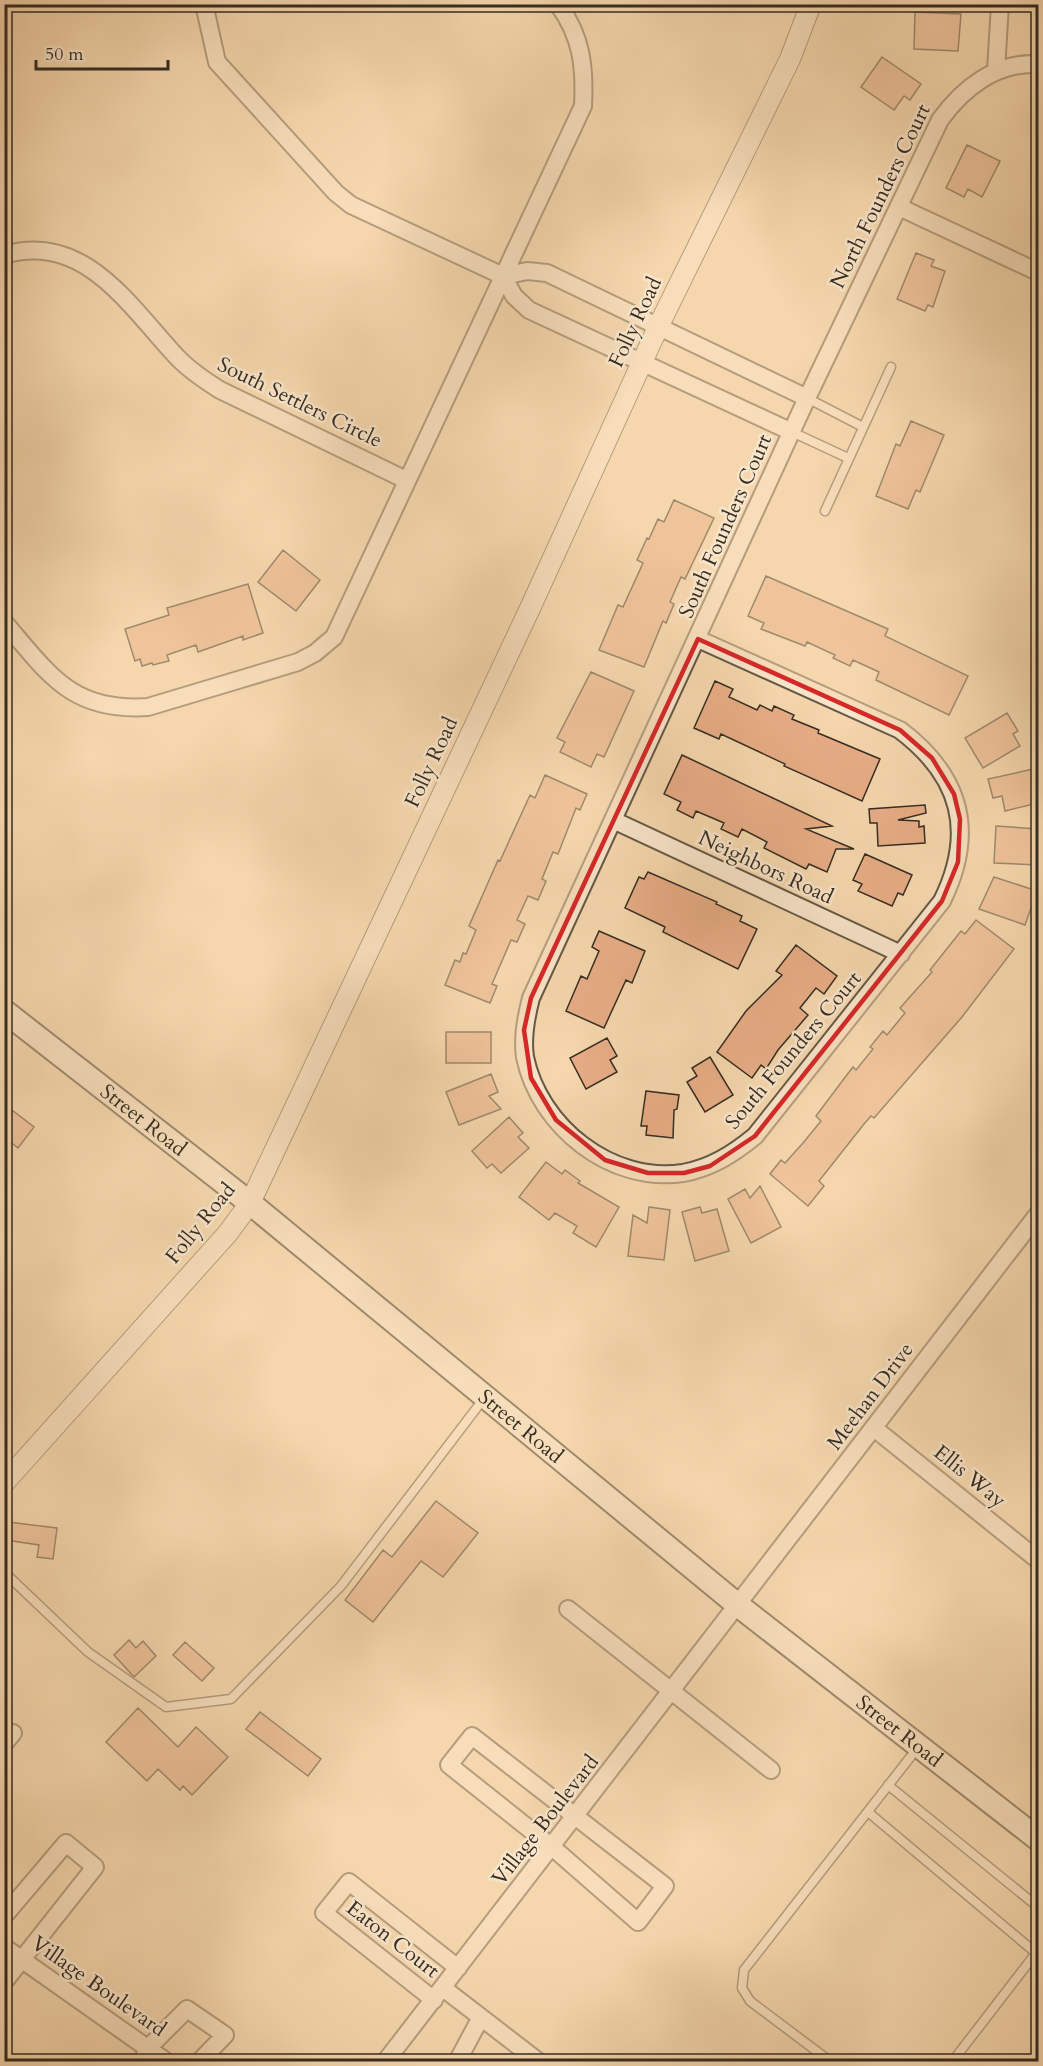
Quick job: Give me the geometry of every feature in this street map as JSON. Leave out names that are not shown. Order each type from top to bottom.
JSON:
[{"type":"main road","name":"Street Road","points":[[4,1011],[250,1203],[739,1606],[1038,1839]]},
{"type":"street","points":[[204,4],[217,62],[336,193],[351,205],[503,276],[514,296],[528,310],[792,432]]},
{"type":"street","points":[[4,622],[56,682],[72,693],[110,706],[148,707],[298,662],[315,653],[334,637],[583,106],[585,71],[581,50],[574,29],[558,4]]},
{"type":"street","name":"Folly Road","points":[[4,1483],[228,1233],[250,1203],[659,325],[790,59],[811,4]]},
{"type":"street","points":[[996,71],[1000,4]]},
{"type":"street","name":"North Founders Court","points":[[792,432],[940,120],[954,100],[972,84],[996,71],[1038,64]]},
{"type":"street","points":[[899,207],[1038,272]]},
{"type":"street","name":"South Settlers Circle","points":[[4,255],[40,251],[72,258],[87,266],[111,283],[177,357],[202,379],[220,390],[406,480]]},
{"type":"street","points":[[503,276],[527,271],[547,273],[807,398]]},
{"type":"street","name":"South Founders Court","points":[[698,639],[900,730],[932,758],[946,779],[960,819],[958,862],[942,901],[755,1136],[734,1153],[710,1166],[666,1174],[630,1169],[605,1160],[582,1145],[541,1100],[531,1078],[525,1054],[524,1030],[531,998],[792,432]]},
{"type":"street","name":"Neighbors Road","points":[[613,820],[901,954]]},
{"type":"street","name":"Meehan Drive","points":[[739,1606],[1038,1214]]},
{"type":"street","name":"Ellis Way","points":[[874,1428],[1038,1560]]},
{"type":"street","name":"Village Boulevard","points":[[386,2061],[739,1606]]},
{"type":"street","points":[[568,1609],[771,1770]]},
{"type":"street","points":[[472,1736],[575,1817],[665,1886],[638,1922],[552,1847],[449,1765],[472,1736]]},
{"type":"street","points":[[4,1916],[66,1843],[94,1867],[4,1982]]},
{"type":"street","name":"Eaton Court","points":[[438,1994],[324,1913],[349,1882],[458,1968]]},
{"type":"street","name":"Village Boulevard","points":[[4,1947],[145,2055],[167,2061]]},
{"type":"street","points":[[438,1994],[481,2017],[516,2055],[539,2061]]},
{"type":"street","points":[[145,2055],[187,2009],[225,2035],[199,2061]]},
{"type":"street","points":[[457,2061],[481,2017]]},
{"type":"lane","points":[[825,511],[891,367]]},
{"type":"lane","points":[[807,398],[863,427]]},
{"type":"lane","points":[[792,432],[848,458]]},
{"type":"lane","points":[[4,1572],[88,1652],[166,1707],[231,1699],[340,1586],[485,1397]]},
{"type":"lane","points":[[831,2061],[750,2001],[742,1988],[744,1970],[919,1746]]},
{"type":"lane","points":[[888,1785],[1038,1907]]},
{"type":"lane","points":[[868,1812],[1037,1951],[952,2061]]},
{"type":"highlighted area","points":[[698,639],[900,730],[932,758],[954,794],[960,819],[958,862],[942,901],[755,1136],[710,1166],[684,1173],[648,1173],[605,1160],[556,1120],[531,1078],[524,1030],[531,998]]},
{"type":"building","points":[[915,12],[961,14],[958,51],[914,49]]},
{"type":"building","points":[[882,57],[921,84],[910,100],[904,96],[894,110],[861,87]]},
{"type":"building","points":[[967,145],[1000,161],[982,197],[968,189],[964,197],[946,188]]},
{"type":"building","points":[[916,253],[934,260],[931,266],[945,271],[933,307],[928,305],[925,311],[897,299]]},
{"type":"building","points":[[911,421],[944,435],[920,492],[916,490],[908,509],[876,496],[896,444],[900,446]]},
{"type":"building","points":[[674,500],[714,518],[685,579],[681,577],[670,602],[674,604],[666,623],[663,621],[644,667],[599,650],[618,605],[623,607],[643,563],[637,560],[647,538],[649,539],[658,519],[664,522]]},
{"type":"building","points":[[283,550],[320,580],[296,611],[258,582]]},
{"type":"building","points":[[766,576],[888,629],[885,636],[968,676],[949,715],[876,680],[879,672],[853,660],[850,666],[833,658],[835,655],[807,642],[805,646],[761,629],[764,623],[748,616]]},
{"type":"building","points":[[248,584],[263,633],[243,640],[243,636],[198,652],[196,645],[167,655],[169,661],[153,665],[152,663],[142,666],[140,659],[135,661],[125,629],[169,615],[167,608]]},
{"type":"building","points":[[591,672],[634,691],[604,757],[597,754],[591,767],[560,752],[565,742],[557,738]]},
{"type":"building","points":[[715,681],[733,689],[729,697],[757,710],[760,705],[772,711],[774,706],[794,715],[792,719],[819,730],[818,733],[880,759],[862,801],[784,766],[785,764],[721,734],[719,739],[694,728]]},
{"type":"building","points":[[1007,713],[1018,731],[1013,734],[1020,746],[983,768],[965,738]]},
{"type":"building","points":[[682,755],[832,826],[806,829],[854,849],[836,849],[827,872],[809,864],[806,869],[764,848],[767,842],[742,829],[738,837],[721,829],[724,823],[696,811],[693,818],[677,810],[681,802],[664,794]]},
{"type":"building","points":[[1038,768],[1038,803],[1005,811],[1002,796],[993,798],[988,779]]},
{"type":"building","points":[[545,775],[587,794],[580,810],[576,808],[558,854],[553,852],[542,879],[546,881],[538,900],[528,896],[517,920],[525,924],[517,942],[511,940],[492,984],[497,986],[490,1003],[445,985],[455,960],[460,962],[463,953],[466,954],[476,930],[469,926],[498,860],[500,861],[530,795],[535,798]]},
{"type":"building","points":[[925,805],[926,813],[898,820],[919,821],[919,827],[924,826],[925,843],[878,846],[877,823],[870,823],[869,809]]},
{"type":"building","points":[[996,826],[1038,829],[1038,865],[994,863]]},
{"type":"building","points":[[865,854],[912,875],[903,895],[898,893],[892,906],[858,891],[862,884],[853,880]]},
{"type":"building","points":[[648,872],[717,902],[716,904],[742,916],[740,921],[757,929],[738,969],[663,932],[665,927],[625,908],[639,877],[644,879]]},
{"type":"building","points":[[994,877],[1037,891],[1025,925],[979,909]]},
{"type":"building","points":[[976,920],[1014,949],[962,1017],[874,1118],[871,1116],[864,1124],[819,1181],[824,1186],[808,1206],[770,1174],[781,1160],[785,1163],[821,1121],[816,1116],[853,1067],[856,1070],[873,1049],[870,1047],[883,1031],[887,1035],[905,1013],[900,1008],[932,972],[930,970],[961,931],[965,934]]},
{"type":"building","points":[[599,931],[645,951],[632,983],[626,980],[604,1028],[566,1011],[581,976],[587,979],[599,951],[592,947]]},
{"type":"building","points":[[796,945],[837,976],[824,994],[816,988],[800,1008],[808,1015],[778,1050],[766,1069],[761,1065],[752,1078],[717,1052],[746,1011],[782,975],[776,971]]},
{"type":"building","points":[[446,1032],[491,1032],[491,1063],[446,1063]]},
{"type":"building","points":[[607,1038],[617,1056],[610,1060],[617,1072],[586,1089],[570,1058]]},
{"type":"building","points":[[710,1057],[733,1095],[705,1112],[687,1082],[697,1076],[692,1068]]},
{"type":"building","points":[[491,1074],[498,1092],[489,1096],[501,1109],[459,1125],[446,1092]]},
{"type":"building","points":[[646,1091],[679,1095],[677,1109],[674,1110],[673,1138],[646,1135],[647,1126],[641,1126]]},
{"type":"building","points":[[4,1104],[34,1127],[18,1148],[4,1137]]},
{"type":"building","points":[[509,1117],[523,1133],[518,1137],[529,1148],[501,1173],[492,1164],[487,1168],[472,1151]]},
{"type":"building","points":[[546,1162],[562,1174],[565,1170],[580,1181],[578,1183],[619,1207],[596,1247],[573,1233],[577,1226],[555,1213],[549,1220],[519,1197]]},
{"type":"building","points":[[760,1186],[781,1227],[751,1243],[728,1199],[745,1189],[750,1198]]},
{"type":"building","points":[[649,1207],[670,1210],[664,1260],[628,1256],[633,1215],[647,1223]]},
{"type":"building","points":[[700,1207],[702,1213],[717,1209],[729,1251],[695,1261],[682,1212]]},
{"type":"building","points":[[436,1501],[478,1533],[443,1577],[421,1561],[373,1622],[345,1600],[383,1550],[392,1557]]},
{"type":"building","points":[[8,1522],[57,1528],[53,1559],[37,1557],[39,1545],[6,1540]]},
{"type":"building","points":[[129,1640],[136,1648],[143,1641],[156,1656],[134,1677],[114,1655]]},
{"type":"building","points":[[185,1642],[214,1668],[202,1681],[173,1655]]},
{"type":"building","points":[[138,1708],[178,1747],[196,1727],[228,1757],[192,1795],[183,1786],[180,1790],[158,1769],[147,1781],[106,1742]]},
{"type":"building","points":[[260,1712],[321,1759],[308,1776],[246,1729]]}]
